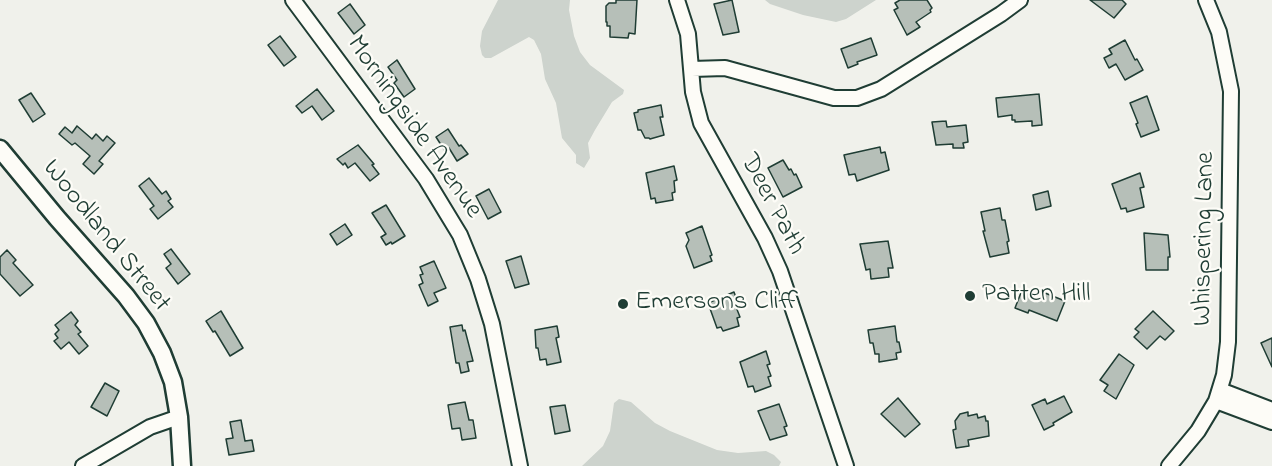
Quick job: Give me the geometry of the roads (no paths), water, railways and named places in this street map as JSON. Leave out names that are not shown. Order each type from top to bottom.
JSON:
[{"type":"street","name":"Morningside Avenue","points":[[293,0],[407,152],[438,197],[460,235],[478,279],[492,324],[520,466]]},
{"type":"street","name":"Deer Path","points":[[677,0],[688,34],[693,92],[701,123],[765,238],[780,270],[846,466]]},
{"type":"street","points":[[692,69],[725,68],[834,98],[857,98],[869,95],[886,86],[1020,0]]},
{"type":"street","name":"Whispering Lane","points":[[1169,466],[1198,431],[1218,396],[1228,342],[1231,101],[1224,51],[1206,0]]},
{"type":"street","name":"Woodland Street","points":[[0,149],[126,296],[146,323],[168,367],[179,417],[182,466]]},
{"type":"street","points":[[1218,396],[1272,410]]},
{"type":"street","points":[[1218,396],[1272,422]]},
{"type":"street","points":[[83,466],[150,427],[179,417]]},
{"type":"place","name":"Patten Hill","points":[[970,296]]},
{"type":"place","name":"Emersons Cliff","points":[[623,304]]}]
